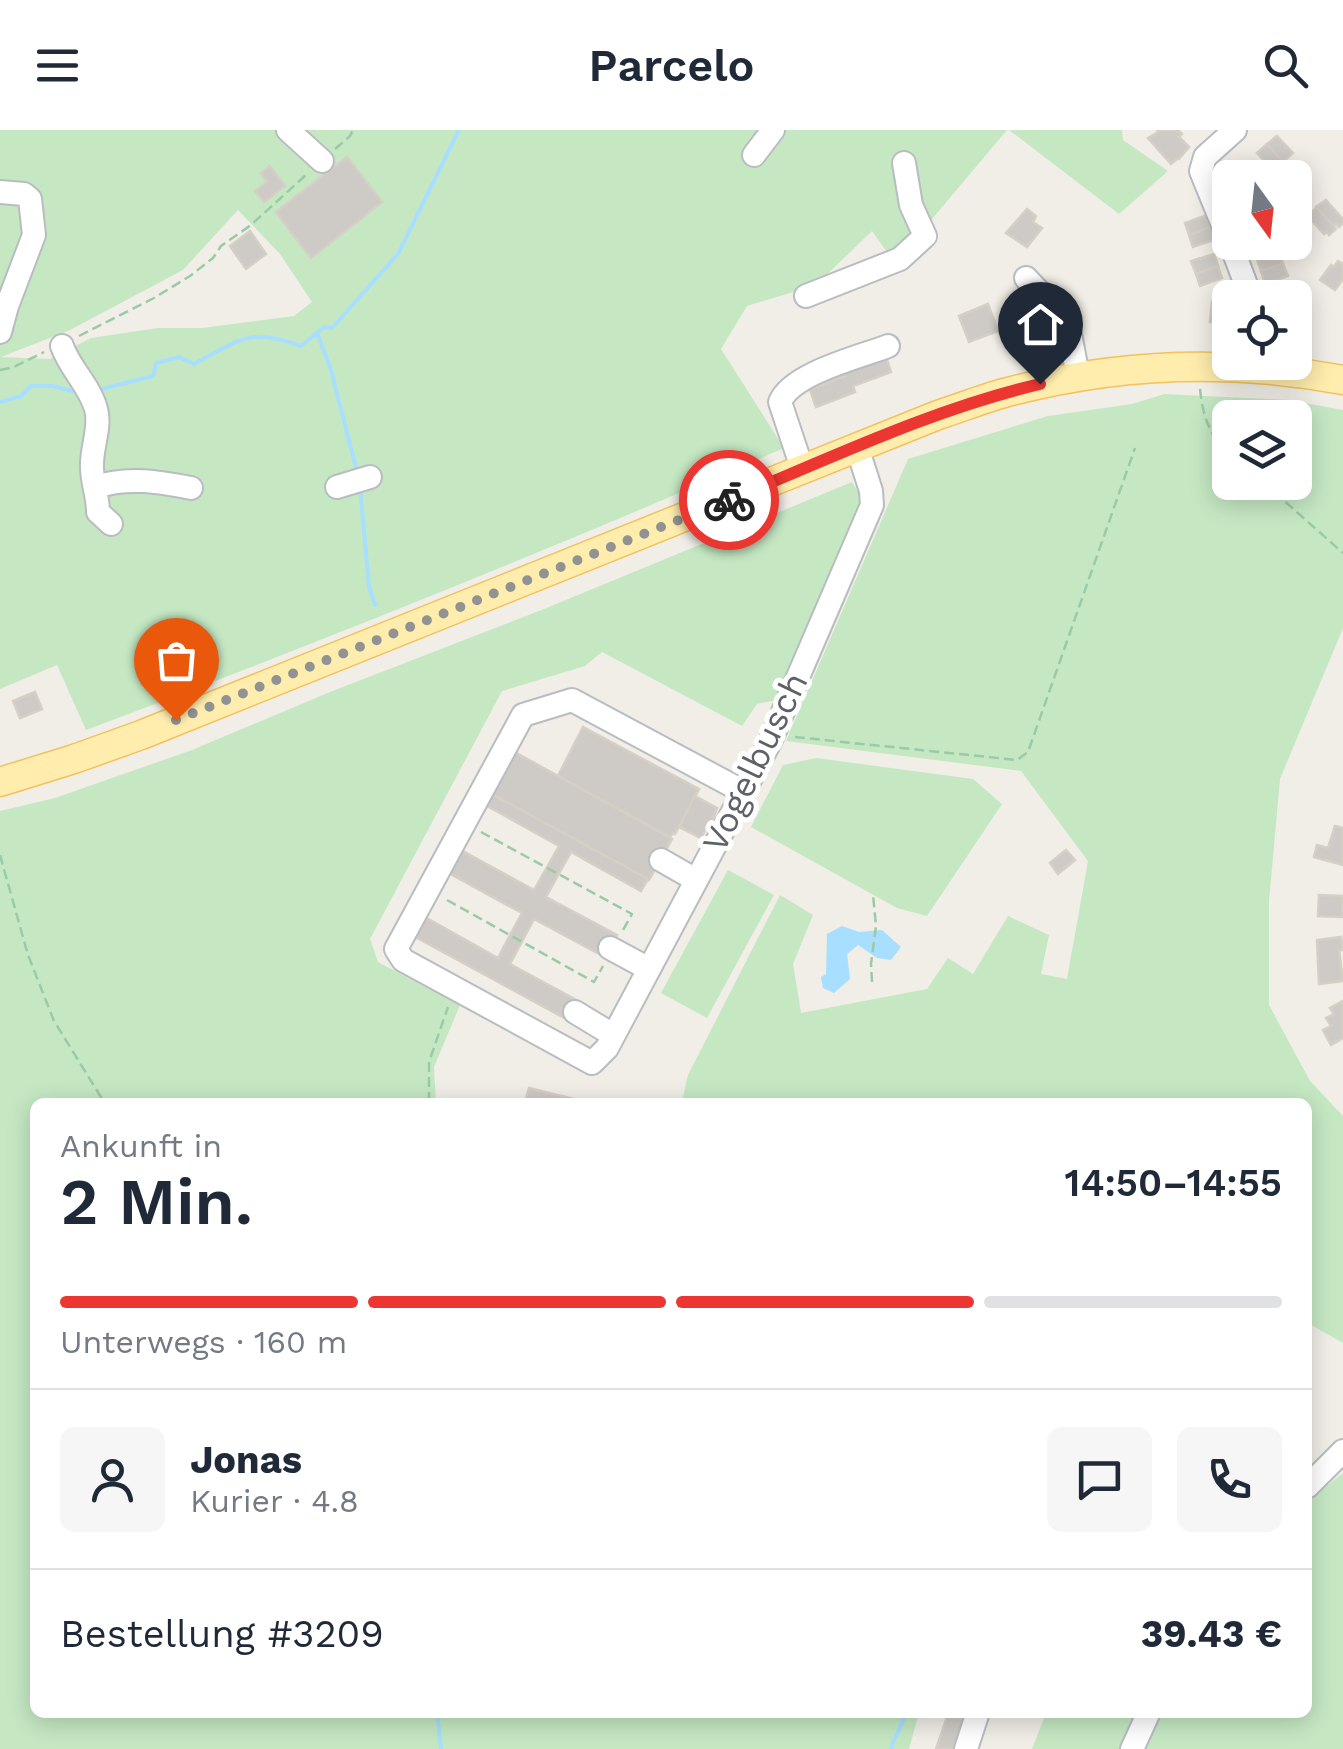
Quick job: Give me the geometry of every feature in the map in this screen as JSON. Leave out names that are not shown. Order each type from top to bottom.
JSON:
[{"type":"main road","points":[[0,782],[141,734],[856,447],[1002,393],[1078,376],[1212,366]]},
{"type":"main road","points":[[1312,375],[1343,380]]},
{"type":"street","points":[[288,130],[322,161]]},
{"type":"street","points":[[754,154],[773,130]]},
{"type":"street","points":[[1212,198],[1201,171],[1205,157],[1235,130]]},
{"type":"street","points":[[806,296],[900,259],[925,236],[911,204],[904,163]]},
{"type":"street","points":[[0,192],[24,194],[30,199],[34,225],[32,243],[0,332]]},
{"type":"street","points":[[1026,278],[1062,316],[1078,376]]},
{"type":"street","points":[[62,346],[98,413],[92,468],[98,512],[112,524]]},
{"type":"street","points":[[803,470],[780,402],[784,392],[804,378],[888,346]]},
{"type":"street","name":"Vogelbusch","points":[[454,988],[592,1062],[606,1048],[773,734],[872,504],[856,447]]},
{"type":"street","points":[[337,487],[370,477]]},
{"type":"street","points":[[96,487],[106,483],[153,482],[191,488]]},
{"type":"street","points":[[454,988],[403,960],[396,948],[522,714],[572,700],[744,792]]},
{"type":"street","points":[[660,860],[696,880]]},
{"type":"street","points":[[611,949],[649,969]]},
{"type":"street","points":[[575,1012],[614,1035]]},
{"type":"street","points":[[1312,1482],[1343,1450]]},
{"type":"street","points":[[966,1749],[976,1718]]},
{"type":"street","points":[[1132,1749],[1145,1718]]},
{"type":"path","points":[[0,370],[62,346],[190,276],[353,130]]},
{"type":"path","points":[[1212,366],[1199,382],[1202,415],[1212,431]]},
{"type":"path","points":[[773,734],[1017,760],[1028,752],[1135,448]]},
{"type":"path","points":[[1283,500],[1343,553]]},
{"type":"path","points":[[428,890],[594,982],[632,914],[464,823]]},
{"type":"path","points":[[0,855],[28,954],[54,1021],[102,1098]]},
{"type":"path","points":[[872,982],[876,926],[873,895]]},
{"type":"path","points":[[430,1098],[429,1062],[454,988]]},
{"type":"green space","points":[[0,130],[1007,130],[927,225],[887,252],[872,231],[816,285],[747,306],[721,349],[784,448],[437,594],[86,730],[57,665],[0,689]],"holes":[[[238,210],[280,254],[312,302],[294,316],[91,338],[50,359],[1,357],[70,330],[183,270]]]},
{"type":"green space","points":[[1009,130],[1122,130],[1123,140],[1168,171],[1119,214]]},
{"type":"green space","points":[[1165,394],[1288,400],[1212,400],[1212,500],[1312,500],[1312,404],[1343,410],[1343,628],[1280,779],[1269,901],[1269,1005],[1310,1081],[1343,1116],[1343,1343],[1312,1325],[1312,1098],[683,1098],[688,1075],[780,895],[813,915],[793,964],[801,1013],[927,989],[948,958],[973,974],[1008,916],[1049,935],[1041,974],[1067,979],[1088,861],[1021,771],[786,741],[908,459],[1048,416],[1132,404]]},
{"type":"green space","points":[[852,482],[864,502],[777,700],[757,704],[742,726],[602,652],[585,666],[502,691],[370,939],[378,962],[460,1005],[434,1067],[436,1098],[30,1098],[30,1718],[918,1718],[909,1749],[0,1749],[0,811],[55,798],[192,750]]},
{"type":"green space","points":[[816,758],[973,779],[1002,804],[927,916],[897,908],[751,827],[783,765]]},
{"type":"green space","points":[[728,870],[774,895],[707,1018],[661,993]]},
{"type":"green space","points":[[1343,1473],[1343,1749],[1141,1749],[1156,1718],[1312,1718],[1312,1498]]},
{"type":"green space","points":[[1044,1718],[1137,1718],[1123,1749],[1032,1749]]},
{"type":"water","points":[[842,926],[859,932],[882,930],[901,947],[891,960],[877,958],[858,945],[847,954],[850,979],[834,993],[823,988],[821,977],[826,974],[827,934]]},
{"type":"building","points":[[1157,130],[1178,130],[1189,147],[1171,164],[1148,138]]},
{"type":"building","points":[[1277,136],[1293,153],[1281,160],[1267,144]]},
{"type":"building","points":[[1267,144],[1281,160],[1264,160],[1257,153]]},
{"type":"building","points":[[347,157],[382,202],[311,258],[276,212]]},
{"type":"building","points":[[270,166],[285,186],[264,202],[255,191],[267,182],[261,173]]},
{"type":"building","points":[[1326,200],[1343,219],[1339,227],[1333,226],[1316,207]]},
{"type":"building","points":[[1317,208],[1336,229],[1324,234],[1312,221],[1312,212]]},
{"type":"building","points":[[1027,209],[1036,216],[1033,222],[1042,228],[1027,247],[1006,233]]},
{"type":"building","points":[[1207,215],[1211,227],[1189,235],[1185,223]]},
{"type":"building","points":[[1212,229],[1212,240],[1193,247],[1189,235]]},
{"type":"building","points":[[250,231],[266,254],[246,269],[230,246]]},
{"type":"building","points":[[1212,255],[1218,266],[1196,274],[1191,261]]},
{"type":"building","points":[[1257,260],[1282,260],[1283,264],[1261,271]]},
{"type":"building","points":[[1338,261],[1343,264],[1343,279],[1335,290],[1320,280]]},
{"type":"building","points":[[1283,264],[1288,276],[1264,280],[1261,271]]},
{"type":"building","points":[[1218,266],[1222,278],[1200,286],[1196,274]]},
{"type":"building","points":[[988,304],[998,331],[969,342],[959,316]]},
{"type":"building","points":[[885,354],[891,372],[853,386],[855,392],[816,407],[810,390],[845,376],[842,370]]},
{"type":"building","points":[[35,692],[42,709],[20,718],[13,701]]},
{"type":"building","points":[[583,727],[699,789],[675,834],[670,837],[558,776]]},
{"type":"building","points":[[511,750],[672,839],[649,880],[488,792]]},
{"type":"building","points":[[488,792],[648,879],[641,891],[571,852],[546,897],[617,935],[605,957],[534,919],[510,964],[580,1002],[570,1021],[410,934],[421,915],[498,958],[522,913],[445,871],[457,848],[534,890],[559,846],[482,803]]},
{"type":"building","points":[[695,796],[717,808],[701,838],[679,827]]},
{"type":"building","points":[[1335,826],[1343,828],[1343,865],[1314,857],[1317,845],[1328,848]]},
{"type":"building","points":[[1066,850],[1075,860],[1058,874],[1050,863]]},
{"type":"building","points":[[1319,895],[1343,896],[1342,917],[1318,916]]},
{"type":"building","points":[[1341,937],[1343,981],[1319,984],[1317,940]]},
{"type":"building","points":[[1343,1001],[1343,1038],[1331,1045],[1323,1030],[1331,1026],[1326,1018],[1334,1014],[1330,1008]]},
{"type":"building","points":[[529,1088],[570,1098],[526,1098]]},
{"type":"building","points":[[947,1718],[969,1721],[959,1749],[936,1749]]},
{"type":"waterway","points":[[98,390],[153,376],[156,363],[179,357],[194,364],[245,339],[269,337],[301,346],[324,327],[332,328],[398,254],[459,130]]},
{"type":"waterway","points":[[317,333],[331,370],[357,472]]},
{"type":"waterway","points":[[0,402],[21,396],[31,386],[53,386],[79,393]]},
{"type":"waterway","points":[[360,486],[369,587],[375,605]]},
{"type":"waterway","points":[[438,1718],[441,1749]]},
{"type":"waterway","points":[[891,1749],[904,1718]]},
{"type":"way so far","points":[[176,720],[729,500]]},
{"type":"route","points":[[729,500],[938,415],[1040,384]]}]
